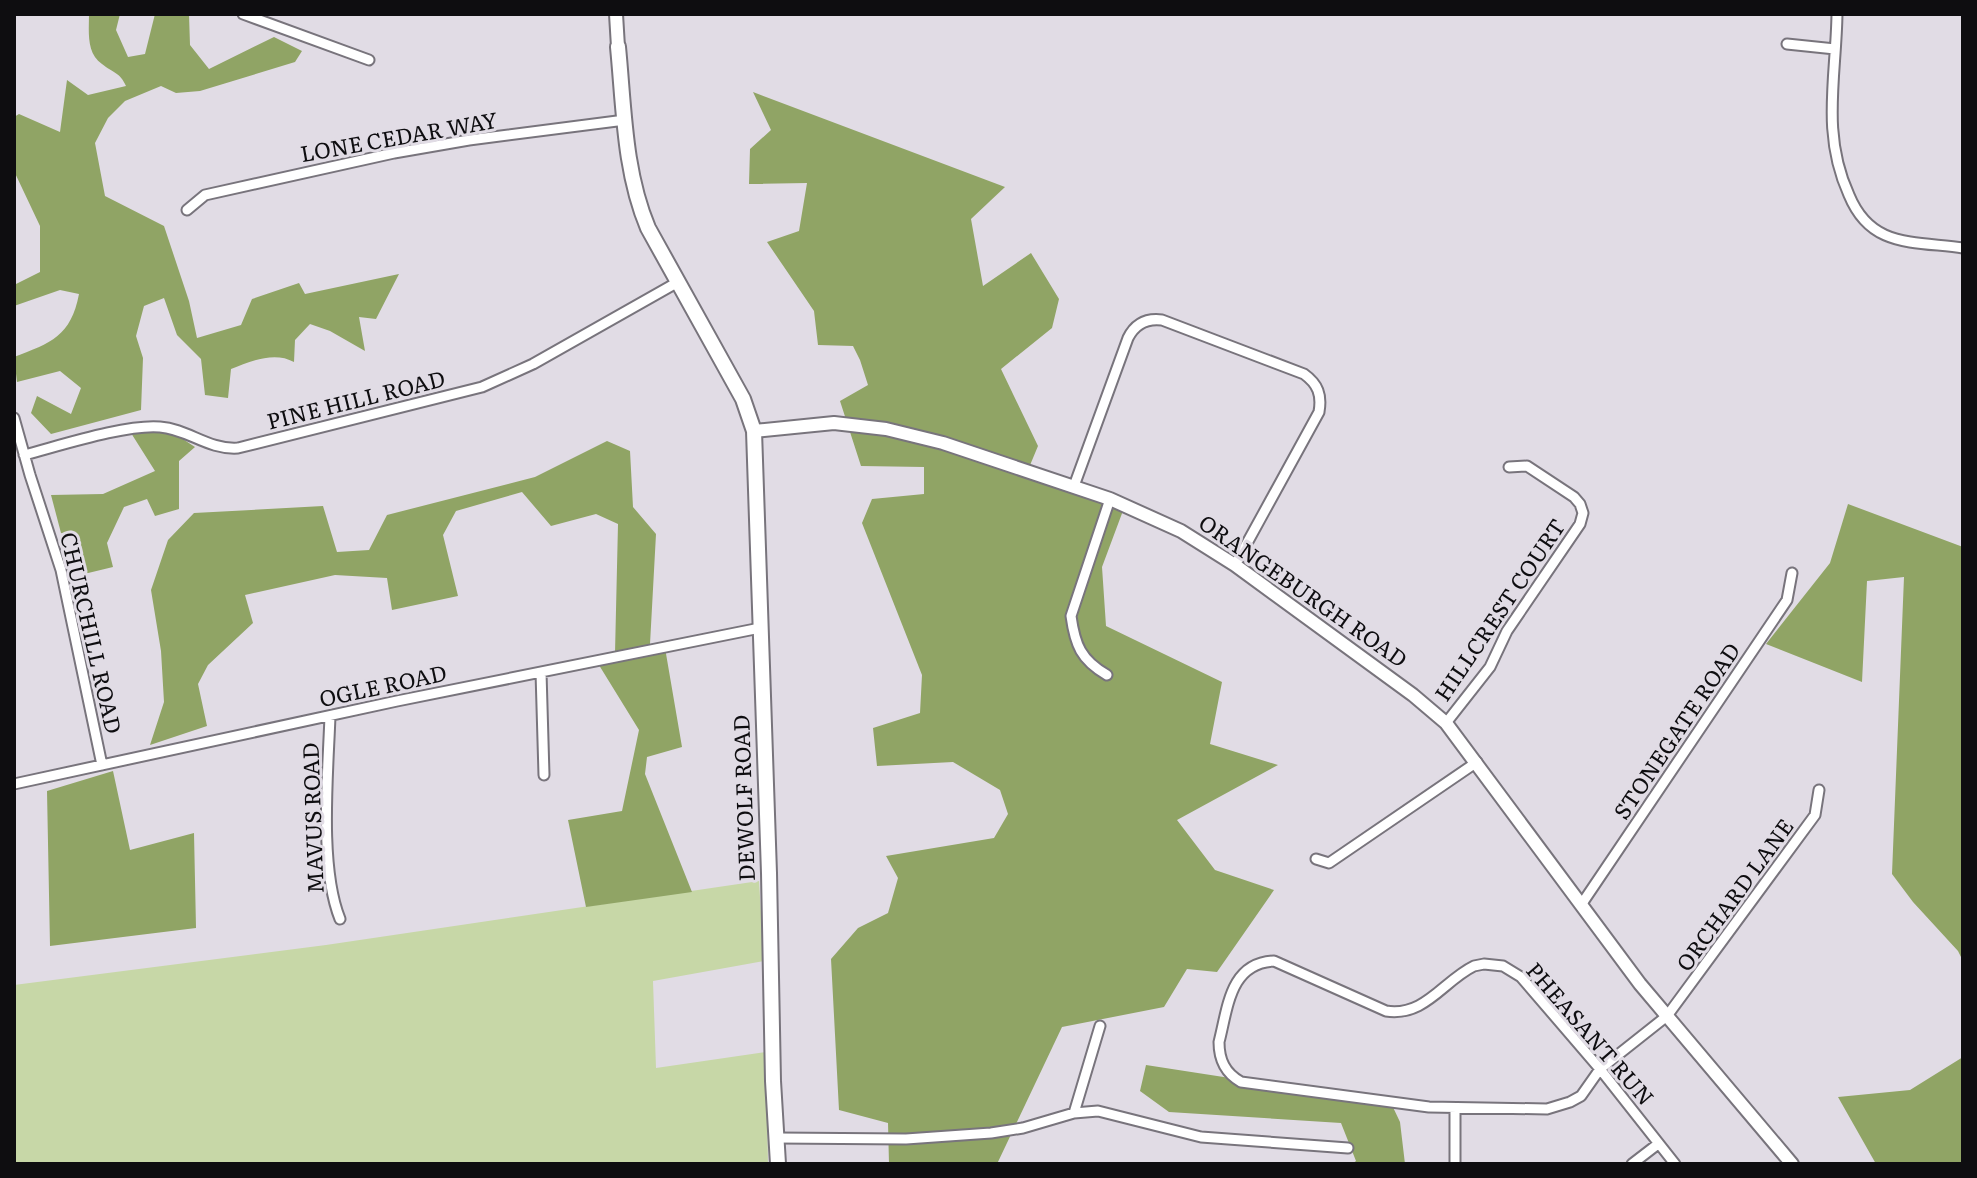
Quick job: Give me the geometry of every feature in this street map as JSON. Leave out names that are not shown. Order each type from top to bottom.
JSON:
[{"type":"main road","points":[[618,47],[629,166],[640,208],[743,399],[754,431]]},
{"type":"main road","name":"DEWOLF ROAD","points":[[754,431],[778,1164]]},
{"type":"street","points":[[243,14],[369,60]]},
{"type":"street","points":[[616,14],[618,47]]},
{"type":"street","points":[[1837,14],[1831,138],[1854,207],[1867,224],[1886,236],[1963,248]]},
{"type":"street","points":[[1787,44],[1835,49]]},
{"type":"street","name":"LONE CEDAR WAY","points":[[187,210],[205,195],[366,158],[469,140],[625,120]]},
{"type":"street","name":"PINE HILL ROAD","points":[[24,455],[152,426],[179,430],[216,447],[238,448],[458,394],[505,378],[533,364],[678,282]]},
{"type":"street","points":[[1074,486],[1128,338],[1138,324],[1162,320],[1304,374],[1317,386],[1321,403],[1319,412],[1235,565]]},
{"type":"street","name":"CHURCHILL ROAD","points":[[14,418],[61,570],[102,765]]},
{"type":"street","name":"ORANGEBURGH ROAD","points":[[754,431],[834,423],[886,429],[943,443],[1110,499],[1181,531],[1235,565],[1413,695],[1446,723],[1667,1016],[1792,1164]]},
{"type":"street","name":"HILLCREST COURT","points":[[1446,723],[1490,667],[1507,631],[1580,524],[1583,513],[1574,497],[1527,466],[1509,467]]},
{"type":"street","points":[[1107,675],[1090,665],[1074,636],[1071,616],[1110,499]]},
{"type":"street","name":"STONEGATE ROAD","points":[[1581,905],[1787,600],[1792,573]]},
{"type":"street","name":"OGLE ROAD","points":[[14,784],[760,628]]},
{"type":"street","points":[[541,672],[544,775]]},
{"type":"street","name":"MAVUS ROAD","points":[[330,716],[327,834],[332,901],[340,919]]},
{"type":"street","points":[[1316,859],[1329,863],[1477,762]]},
{"type":"street","name":"ORCHARD LANE","points":[[1227,1012],[1219,1051],[1226,1070],[1241,1082],[1399,1104],[1455,1108],[1559,1106],[1581,1096],[1600,1069],[1667,1016],[1815,815],[1819,790]]},
{"type":"street","name":"PHEASANT RUN","points":[[1227,1012],[1239,976],[1254,964],[1264,961],[1284,963],[1386,1011],[1395,1012],[1422,1005],[1474,966],[1493,964],[1513,970],[1600,1069],[1675,1164]]},
{"type":"street","points":[[1074,1113],[1100,1026]]},
{"type":"street","points":[[1455,1108],[1455,1164]]},
{"type":"street","points":[[777,1138],[906,1139],[991,1133],[1023,1128],[1074,1113],[1098,1111],[1201,1137],[1348,1148]]},
{"type":"street","points":[[1632,1164],[1658,1144]]},
{"type":"green space","points":[[89,14],[120,14],[116,30],[128,57],[145,54],[155,14],[189,14],[190,45],[209,69],[274,37],[302,51],[295,62],[200,91],[176,93],[161,86],[125,101],[108,118],[95,143],[105,196],[164,226],[189,301],[197,338],[241,325],[252,299],[299,283],[305,294],[399,274],[376,319],[359,317],[365,351],[330,331],[310,324],[295,340],[294,362],[271,357],[246,363],[231,369],[228,398],[205,395],[201,359],[177,335],[164,298],[144,306],[136,336],[143,358],[141,410],[51,434],[31,413],[37,396],[71,414],[81,388],[60,371],[17,382],[14,357],[49,342],[65,329],[79,294],[60,290],[14,306],[14,285],[40,272],[40,226],[14,171],[14,117],[19,114],[60,132],[67,80],[88,95],[126,86],[119,75],[93,54]]},
{"type":"green space","points":[[753,92],[1005,187],[971,219],[983,286],[1031,253],[1059,299],[1052,328],[1001,369],[1038,446],[1028,470],[1124,508],[1102,567],[1106,626],[1222,682],[1210,744],[1278,765],[1177,820],[1215,870],[1274,890],[1217,972],[1187,969],[1164,1007],[1062,1027],[997,1164],[889,1164],[888,1123],[839,1110],[831,959],[858,928],[888,913],[898,878],[886,856],[994,838],[1008,814],[1000,790],[953,762],[877,766],[873,728],[920,713],[922,675],[862,523],[872,499],[924,494],[924,467],[861,466],[840,401],[868,385],[860,360],[853,346],[818,345],[814,311],[767,242],[799,231],[807,183],[749,184],[750,149],[771,130]]},
{"type":"green space","points":[[172,432],[195,447],[179,461],[179,509],[155,516],[147,499],[124,507],[107,543],[113,567],[84,574],[77,538],[61,533],[51,495],[103,494],[155,471],[131,433]]},
{"type":"green space","points":[[607,441],[630,451],[633,507],[656,534],[650,644],[664,642],[682,747],[647,757],[645,774],[692,892],[586,907],[568,820],[622,811],[639,730],[594,657],[615,653],[618,524],[596,514],[551,526],[522,492],[456,511],[443,535],[458,596],[392,610],[387,578],[335,575],[245,595],[253,623],[208,665],[198,684],[207,726],[150,745],[164,702],[161,651],[151,590],[168,540],[194,513],[323,506],[337,552],[369,550],[387,515],[535,477]]},
{"type":"green space","points":[[1848,504],[1963,547],[1963,961],[1958,951],[1892,874],[1904,577],[1867,581],[1862,682],[1766,644],[1830,563]]},
{"type":"green space","points":[[113,771],[130,850],[194,833],[196,928],[50,946],[47,791]]},
{"type":"green space","points":[[759,881],[764,961],[653,981],[656,1068],[766,1052],[768,1164],[14,1164],[14,985],[326,945]]},
{"type":"green space","points":[[1963,1057],[1963,1164],[1876,1164],[1838,1097],[1910,1090]]},
{"type":"green space","points":[[1146,1065],[1391,1103],[1400,1122],[1405,1164],[1352,1164],[1356,1161],[1341,1123],[1169,1112],[1140,1091]]}]
